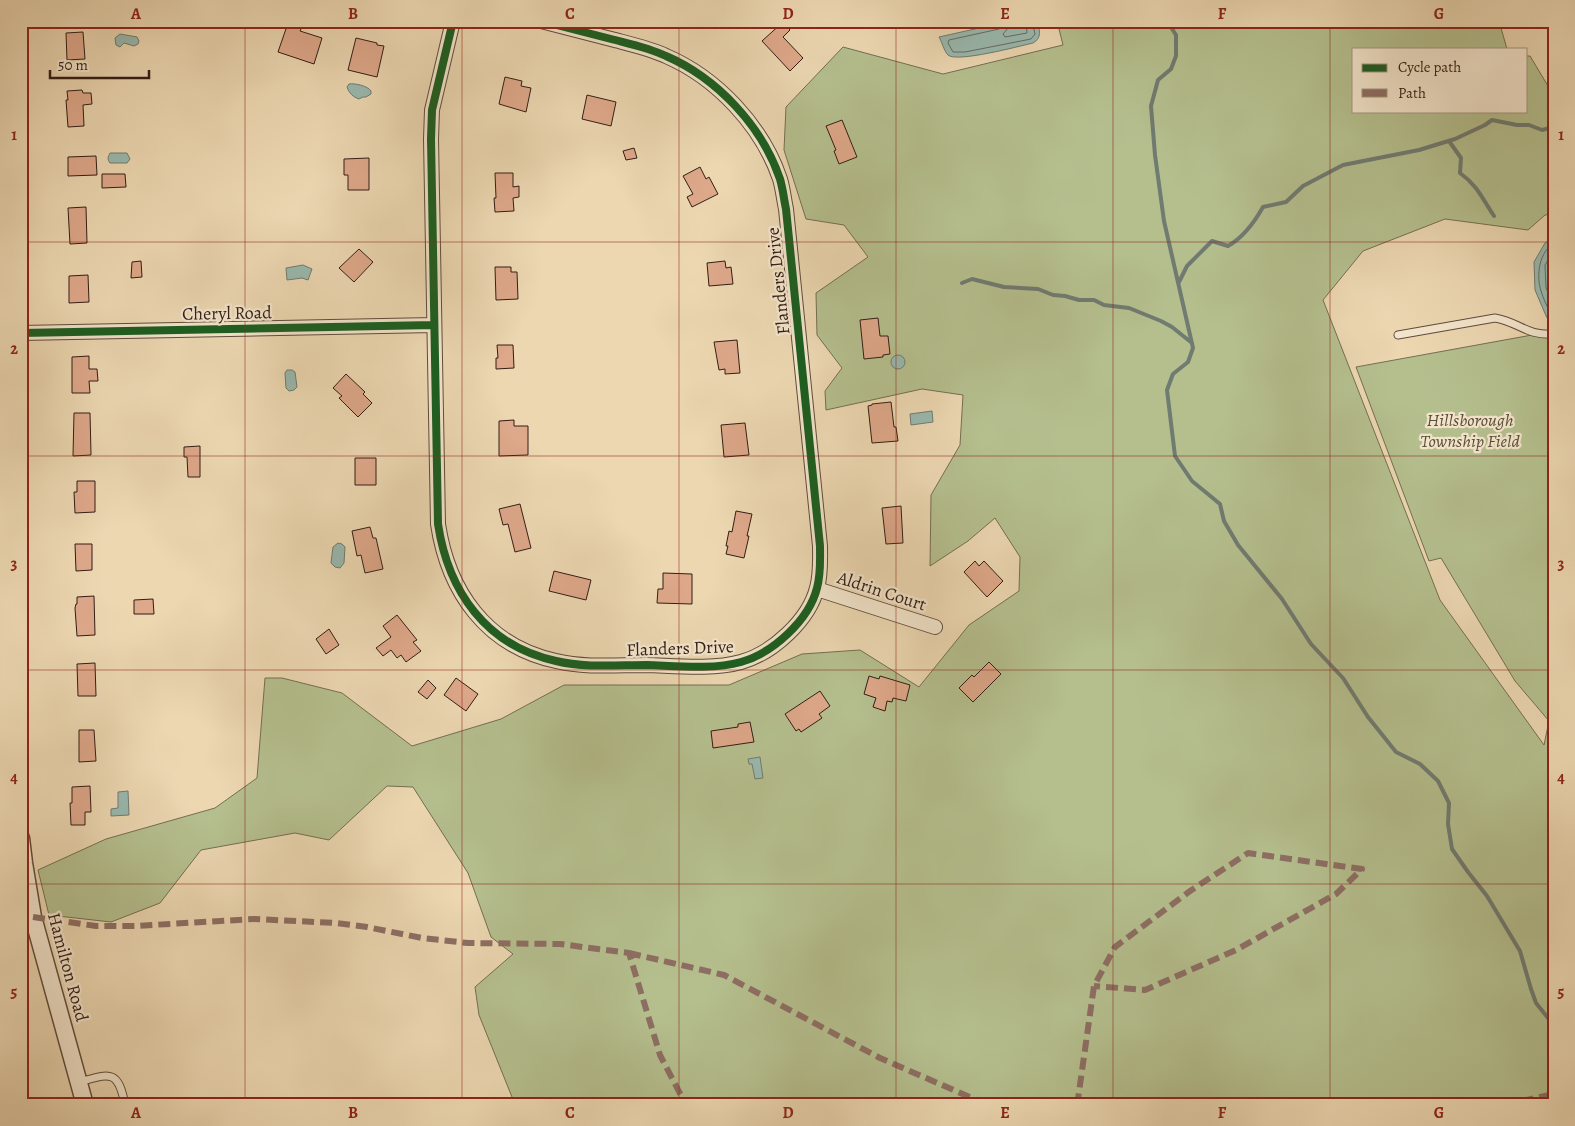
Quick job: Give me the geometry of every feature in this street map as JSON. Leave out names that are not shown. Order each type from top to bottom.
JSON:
[{"type":"street","name":"Flanders Drive","points":[[454,21],[432,110],[430,138],[438,524],[441,545],[457,588],[472,609],[506,641],[529,652],[556,661],[579,664],[719,665],[741,662],[759,655],[794,628],[808,608],[817,589],[820,572],[820,546],[786,209],[780,179],[766,150],[749,122],[728,98],[707,79],[667,56],[643,47],[541,21]]},
{"type":"street","name":"Cheryl Road","points":[[21,332],[434,325]]},
{"type":"street","name":"Aldrin Court","points":[[817,589],[935,627]]},
{"type":"street","name":"Hamilton Road","points":[[21,838],[22,864],[33,917],[85,1105]]},
{"type":"lane","points":[[1398,335],[1495,318],[1505,320],[1540,335],[1554,334]]},
{"type":"lane","points":[[78,1082],[105,1075],[110,1076],[116,1080],[122,1089],[126,1105]]},
{"type":"green space","name":"Hillsborough Township Field","points":[[1057,21],[1499,21],[1507,48],[1352,48],[1352,112],[1528,112],[1528,56],[1530,56],[1554,96],[1554,214],[1545,215],[1528,230],[1445,219],[1363,251],[1323,300],[1440,600],[1544,745],[1549,721],[1515,681],[1441,558],[1429,561],[1356,367],[1554,331],[1554,1105],[538,1105],[514,1102],[479,1015],[475,987],[513,954],[491,937],[468,873],[413,787],[387,786],[329,840],[295,833],[201,850],[160,903],[111,922],[49,915],[38,870],[106,839],[215,808],[257,778],[265,678],[282,678],[342,693],[412,746],[501,719],[564,685],[729,685],[802,654],[860,650],[919,687],[969,625],[1019,591],[1020,557],[995,518],[968,541],[930,566],[931,495],[960,445],[963,395],[922,389],[826,410],[825,391],[842,368],[817,335],[816,293],[868,257],[844,225],[806,219],[784,150],[786,107],[843,47],[943,74],[1063,45]]},
{"type":"water","points":[[999,21],[1037,21],[1038,39],[1033,43],[989,53],[953,57],[945,51],[939,37],[997,24]]},
{"type":"water","points":[[120,34],[137,37],[138,44],[134,46],[124,43],[120,47],[116,45],[115,38]]},
{"type":"water","points":[[349,84],[364,86],[371,91],[371,94],[359,99],[349,91],[347,87]]},
{"type":"water","points":[[110,153],[127,153],[130,159],[127,163],[110,163],[108,158]]},
{"type":"water","points":[[1554,237],[1554,321],[1547,318],[1535,290],[1534,262],[1545,243]]},
{"type":"water","points":[[303,265],[312,269],[308,280],[302,278],[287,280],[286,268]]},
{"type":"water","points":[[895,355],[901,355],[905,362],[901,369],[895,369],[891,365],[891,359]]},
{"type":"water","points":[[287,370],[295,372],[297,387],[294,390],[289,391],[286,388],[285,373]]},
{"type":"water","points":[[932,411],[933,422],[911,425],[910,414]]},
{"type":"water","points":[[338,543],[345,547],[344,563],[340,568],[335,567],[331,563],[333,547]]},
{"type":"water","points":[[760,757],[763,778],[755,779],[752,764],[749,764],[748,759]]},
{"type":"water","points":[[128,791],[129,815],[111,816],[111,809],[118,808],[118,792]]},
{"type":"building","points":[[783,22],[790,30],[783,37],[803,58],[790,71],[762,41]]},
{"type":"building","points":[[288,23],[302,27],[300,31],[322,38],[314,64],[278,52]]},
{"type":"building","points":[[83,32],[85,59],[67,60],[66,33]]},
{"type":"building","points":[[356,38],[384,46],[377,77],[348,70]]},
{"type":"building","points":[[505,77],[522,81],[521,86],[531,88],[526,112],[499,104]]},
{"type":"building","points":[[82,90],[83,93],[91,93],[92,104],[83,105],[84,126],[68,127],[67,91]]},
{"type":"building","points":[[587,95],[616,102],[611,126],[582,119]]},
{"type":"building","points":[[842,120],[857,157],[839,164],[834,151],[836,150],[826,126]]},
{"type":"building","points":[[634,148],[637,158],[626,160],[623,151]]},
{"type":"building","points":[[96,156],[97,175],[68,176],[68,157]]},
{"type":"building","points":[[369,158],[369,190],[348,190],[348,175],[344,175],[344,159]]},
{"type":"building","points":[[700,167],[706,179],[709,177],[718,194],[692,207],[687,197],[693,194],[683,176]]},
{"type":"building","points":[[495,173],[513,173],[513,187],[519,186],[519,197],[513,198],[514,211],[495,212]]},
{"type":"building","points":[[102,174],[125,174],[126,187],[102,188]]},
{"type":"building","points":[[86,207],[87,243],[70,244],[68,208]]},
{"type":"building","points":[[359,249],[373,262],[354,282],[339,268]]},
{"type":"building","points":[[141,261],[142,277],[131,278],[132,262]]},
{"type":"building","points":[[725,261],[726,268],[731,267],[733,284],[709,286],[707,263]]},
{"type":"building","points":[[495,267],[511,267],[511,272],[517,272],[518,299],[496,300]]},
{"type":"building","points":[[88,275],[89,302],[69,303],[69,276]]},
{"type":"building","points":[[878,318],[880,336],[888,336],[890,354],[883,355],[883,357],[864,359],[860,320]]},
{"type":"building","points":[[737,340],[740,373],[725,374],[725,369],[719,370],[714,342]]},
{"type":"building","points":[[497,345],[513,345],[514,368],[496,369],[496,358],[498,358]]},
{"type":"building","points":[[89,356],[89,369],[97,369],[98,381],[89,381],[90,393],[72,393],[72,357]]},
{"type":"building","points":[[346,374],[365,392],[363,394],[372,403],[358,417],[339,398],[342,396],[333,388]]},
{"type":"building","points":[[891,402],[898,441],[872,443],[868,406]]},
{"type":"building","points":[[74,413],[90,413],[91,455],[73,456]]},
{"type":"building","points":[[514,420],[514,426],[528,426],[528,455],[499,456],[499,421]]},
{"type":"building","points":[[745,423],[749,455],[724,457],[721,425]]},
{"type":"building","points":[[200,446],[200,477],[188,477],[187,457],[184,457],[184,447]]},
{"type":"building","points":[[355,458],[376,458],[376,485],[355,485]]},
{"type":"building","points":[[77,481],[95,481],[95,512],[75,513],[74,492],[77,492]]},
{"type":"building","points":[[520,504],[531,548],[515,552],[508,524],[503,525],[499,509]]},
{"type":"building","points":[[901,506],[903,543],[886,544],[882,508]]},
{"type":"building","points":[[736,511],[752,514],[744,558],[726,554],[729,531],[732,532]]},
{"type":"building","points":[[370,527],[373,538],[376,538],[383,569],[365,573],[361,555],[357,556],[352,531]]},
{"type":"building","points":[[75,544],[92,544],[92,570],[76,571]]},
{"type":"building","points":[[975,561],[979,566],[984,561],[1003,581],[987,597],[964,572]]},
{"type":"building","points":[[554,571],[591,580],[586,600],[549,591]]},
{"type":"building","points":[[663,573],[692,574],[692,604],[657,603],[658,589],[663,589]]},
{"type":"building","points":[[94,596],[95,635],[77,636],[75,608],[77,597]]},
{"type":"building","points":[[153,599],[154,614],[134,614],[134,600]]},
{"type":"building","points":[[397,615],[417,640],[413,642],[421,651],[406,662],[401,655],[397,658],[391,650],[383,656],[376,648],[391,637],[383,626]]},
{"type":"building","points":[[329,629],[339,645],[326,654],[316,639]]},
{"type":"building","points":[[989,662],[1001,674],[973,702],[959,688],[972,675],[974,677]]},
{"type":"building","points":[[95,663],[96,696],[78,696],[77,664]]},
{"type":"building","points":[[869,676],[879,679],[880,676],[910,685],[906,701],[893,698],[892,702],[887,701],[885,711],[873,707],[876,698],[864,694]]},
{"type":"building","points":[[456,678],[478,694],[466,711],[444,695]]},
{"type":"building","points":[[428,680],[436,688],[427,699],[418,692]]},
{"type":"building","points":[[820,691],[830,706],[819,714],[822,718],[801,732],[799,729],[796,731],[785,714]]},
{"type":"building","points":[[750,722],[754,742],[713,748],[711,731],[738,727],[738,724]]},
{"type":"building","points":[[79,730],[94,730],[96,761],[79,762]]},
{"type":"building","points":[[90,786],[91,812],[85,812],[85,825],[71,825],[70,803],[72,803],[72,787]]},
{"type":"waterway","points":[[1167,21],[1176,35],[1176,56],[1171,69],[1158,80],[1151,106],[1155,155],[1164,221],[1193,348],[1188,362],[1173,374],[1167,390],[1175,456],[1192,481],[1220,504],[1224,521],[1238,545],[1282,599],[1311,644],[1343,678],[1368,717],[1396,752],[1420,764],[1438,781],[1449,803],[1448,824],[1452,849],[1487,896],[1520,951],[1536,1003],[1554,1028]]},
{"type":"waterway","points":[[1179,282],[1187,266],[1212,241],[1228,246],[1248,229],[1263,207],[1286,202],[1303,186],[1343,165],[1419,150],[1455,139],[1492,120],[1517,125],[1529,125],[1542,130],[1554,127]]},
{"type":"waterway","points":[[1449,141],[1461,158],[1460,173],[1476,188],[1494,216]]},
{"type":"waterway","points":[[962,283],[972,279],[1004,287],[1038,289],[1053,295],[1079,300],[1094,300],[1104,305],[1129,308],[1172,327],[1192,343]]},
{"type":"marked path","points":[[1076,1105],[1094,986],[1115,947],[1190,891],[1248,853],[1362,869],[1336,894],[1236,950],[1145,990],[1094,986]]},
{"type":"marked path","points":[[33,917],[96,926],[135,926],[254,919],[336,923],[422,938],[468,943],[560,944],[629,953],[660,1055],[686,1105]]},
{"type":"marked path","points":[[629,953],[724,975],[880,1058],[988,1105]]},
{"type":"marked path","points":[[1504,1105],[1554,1094]]},
{"type":"cycle path","points":[[453,21],[432,110],[431,139],[438,524],[443,549],[451,572],[461,593],[474,612],[509,643],[531,654],[567,663],[613,666],[707,667],[741,662],[753,658],[777,643],[798,623],[813,600],[820,572],[820,546],[786,209],[780,179],[762,141],[735,106],[703,77],[685,65],[632,44],[541,21]]},
{"type":"cycle path","points":[[21,333],[434,325]]}]
